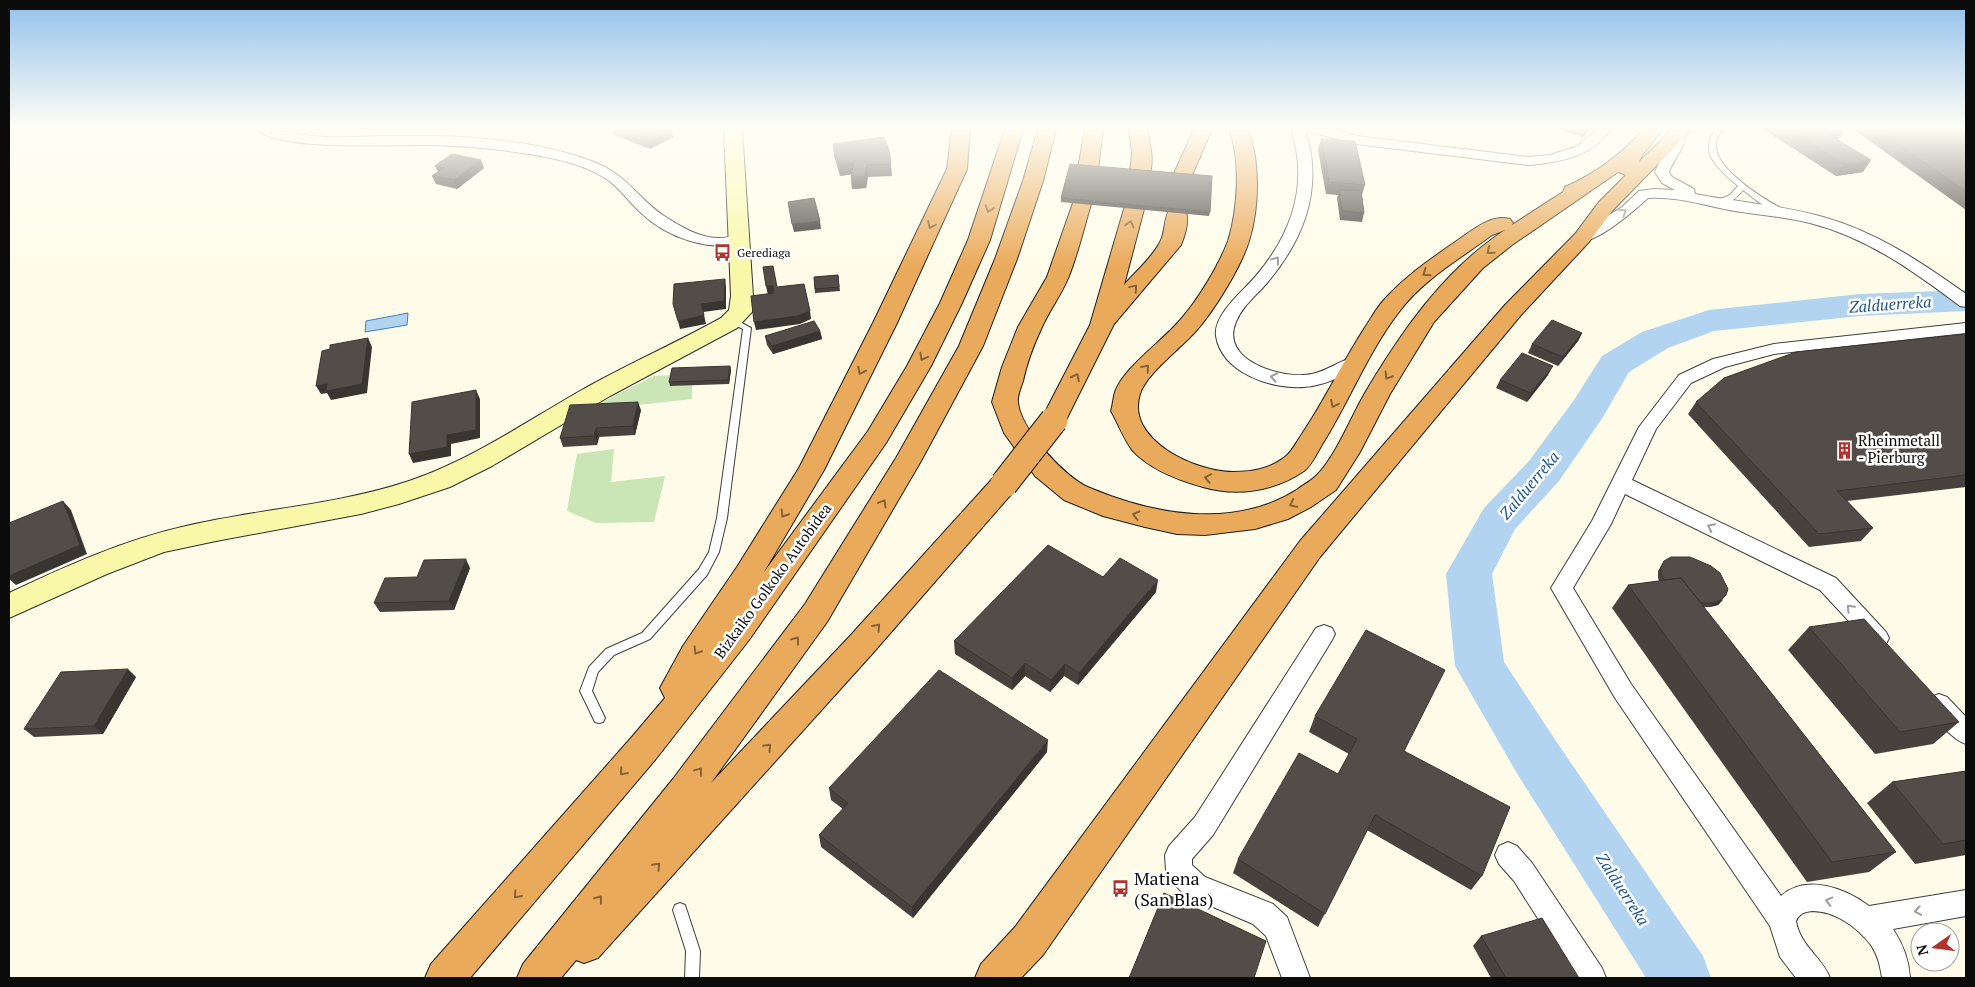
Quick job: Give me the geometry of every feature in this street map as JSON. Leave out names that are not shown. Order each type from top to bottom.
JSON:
[{"type":"highway","points":[[643,749],[694,655],[747,575],[811,470],[885,323],[954,175]]},
{"type":"highway","name":"Bizkaiko Golkoko Autobidea","points":[[445,978],[643,749],[738,632],[877,437],[919,366],[951,303],[979,240],[999,175]]},
{"type":"highway","points":[[537,978],[685,790],[816,613],[908,461],[971,346],[1006,259],[1034,175]]},
{"type":"highway","points":[[1246,175],[1244,215],[1238,242],[1215,288],[1189,325],[1145,368],[1128,391],[1124,411],[1132,430],[1142,444],[1158,457],[1185,472],[1207,479],[1232,482],[1265,480],[1296,463],[1330,413],[1354,363],[1390,307],[1415,281],[1485,231],[1588,184]]},
{"type":"highway","points":[[1082,204],[1058,278],[1030,327],[1014,367],[1005,402],[1016,433],[1045,469],[1074,493],[1113,509],[1177,524],[1205,525],[1255,519],[1278,512],[1301,500],[1326,483],[1347,452],[1377,394],[1425,318],[1475,263],[1504,240],[1601,175]]},
{"type":"highway","points":[[1606,206],[1622,175]]},
{"type":"highway","points":[[996,978],[1029,941],[1310,549],[1512,310],[1582,238],[1606,206],[1637,175]]},
{"type":"highway","points":[[552,978],[861,646],[1004,484],[1054,420],[1102,325],[1134,209]]},
{"type":"highway","points":[[1102,325],[1170,245],[1175,232],[1177,213]]},
{"type":"highway","points":[[1018,978],[1029,941]]},
{"type":"street","points":[[610,175],[622,184],[650,214],[697,238],[714,242],[739,240]]},
{"type":"street","points":[[9,606],[98,565],[151,546],[186,536],[373,501],[416,489],[455,475],[507,447],[585,399],[711,333],[740,312],[742,296],[735,175]]},
{"type":"street","points":[[1306,175],[1305,191],[1298,220],[1282,252],[1230,316],[1224,331],[1229,350],[1239,362],[1252,371],[1271,377],[1297,381],[1316,379],[1332,374],[1354,363]]},
{"type":"street","points":[[1664,175],[1667,180],[1679,188],[1712,201]]},
{"type":"street","points":[[1582,238],[1627,210],[1644,194],[1666,193],[1782,212],[1818,220],[1854,233],[1900,255],[1966,302]]},
{"type":"street","points":[[1783,922],[1623,691],[1562,588],[1601,524],[1648,427],[1685,379],[1719,363],[1774,349],[1966,328]]},
{"type":"street","points":[[1620,483],[1828,584],[1894,655]]},
{"type":"street","points":[[1296,978],[1277,927],[1263,914],[1195,886],[1179,872],[1178,855],[1204,826],[1324,634]]},
{"type":"street","points":[[1927,691],[1966,733]]},
{"type":"street","points":[[1508,855],[1524,872],[1592,978]]},
{"type":"street","points":[[1816,978],[1804,968],[1792,952],[1785,936],[1783,922],[1787,909],[1797,901],[1811,898],[1836,903],[1867,920],[1892,952],[1897,969],[1896,978]]},
{"type":"street","points":[[1867,920],[1966,903]]},
{"type":"lane","points":[[1732,175],[1761,201],[1782,212]]},
{"type":"lane","points":[[1712,201],[1730,200],[1737,194],[1742,185]]},
{"type":"lane","points":[[599,718],[586,691],[593,670],[610,652],[646,636],[703,572],[714,552],[722,518],[747,328],[731,320]]},
{"type":"lane","points":[[680,910],[693,950],[692,978]]},
{"type":"green space","points":[[673,375],[671,386],[692,385],[692,399],[630,406],[600,403],[654,376]]},
{"type":"green space","points":[[614,449],[611,482],[665,476],[654,522],[596,523],[567,511],[577,454]]},
{"type":"water","points":[[408,313],[407,325],[365,332],[366,321]]},
{"type":"building","points":[[433,175],[461,175],[454,180],[432,176]]},
{"type":"building","points":[[851,175],[865,175],[865,176],[851,177]]},
{"type":"building","points":[[1067,175],[1212,176],[1210,212],[1061,198]]},
{"type":"building","points":[[1328,175],[1363,175],[1365,185],[1329,182]]},
{"type":"building","points":[[1942,175],[1966,175],[1966,192]]},
{"type":"building","points":[[1339,190],[1361,191],[1364,213],[1342,211]]},
{"type":"building","points":[[814,198],[820,221],[792,224],[788,202]]},
{"type":"building","points":[[773,266],[777,287],[804,284],[810,311],[798,316],[754,322],[751,296],[774,293],[773,286],[766,286],[763,267]]},
{"type":"building","points":[[838,275],[839,287],[815,289],[814,277]]},
{"type":"building","points":[[725,279],[724,301],[701,304],[704,315],[678,321],[673,304],[674,284]]},
{"type":"building","points":[[1552,320],[1582,333],[1563,357],[1532,344]]},
{"type":"building","points":[[814,321],[820,331],[772,346],[765,336]]},
{"type":"building","name":"Rheinmetall - Pierburg","points":[[1966,334],[1966,475],[1837,491],[1873,528],[1819,534],[1696,402],[1724,378],[1796,352]]},
{"type":"building","points":[[368,338],[362,384],[326,391],[327,384],[316,386],[322,351],[330,349],[330,345]]},
{"type":"building","points":[[1522,353],[1553,366],[1531,393],[1500,380]]},
{"type":"building","points":[[730,366],[728,380],[669,382],[672,368]]},
{"type":"building","points":[[476,390],[476,430],[447,435],[447,447],[409,454],[412,402]]},
{"type":"building","points":[[638,402],[633,426],[596,428],[594,436],[560,438],[570,405]]},
{"type":"building","points":[[63,501],[80,545],[9,576],[9,523]]},
{"type":"building","points":[[1048,545],[1103,577],[1120,558],[1158,580],[1079,673],[1065,664],[1051,680],[1025,663],[1012,678],[954,641]]},
{"type":"building","points":[[1671,557],[1690,557],[1711,566],[1720,573],[1728,589],[1726,595],[1721,600],[1713,603],[1703,603],[1700,602],[1681,578],[1664,580],[1661,574],[1661,567],[1664,561]]},
{"type":"building","points":[[466,559],[449,601],[374,603],[385,578],[417,577],[424,560]]},
{"type":"building","points":[[1681,578],[1896,852],[1832,862],[1628,585]]},
{"type":"building","points":[[1864,619],[1959,722],[1900,732],[1809,627]]},
{"type":"building","points":[[1366,630],[1445,670],[1404,751],[1510,807],[1482,876],[1375,815],[1325,914],[1238,859],[1299,753],[1338,774],[1357,739],[1315,716]]},
{"type":"building","points":[[128,669],[94,726],[24,729],[61,672]]},
{"type":"building","points":[[939,670],[1048,740],[912,907],[819,835],[848,803],[829,788]]},
{"type":"building","points":[[1966,771],[1966,840],[1943,844],[1892,782]]},
{"type":"building","points":[[1164,893],[1266,941],[1254,978],[1129,978]]},
{"type":"building","points":[[1542,918],[1579,978],[1506,978],[1481,936]]},
{"type":"waterway","name":"Zalduerreka","points":[[1681,978],[1537,758],[1480,666],[1469,574],[1499,519],[1544,471],[1589,408],[1615,364],[1655,340],[1709,321],[1860,305],[1966,300]]},
{"type":"place","name":"Gerediaga","points":[[723,253]]},
{"type":"place","name":"Rheinmetall - Pierburg","points":[[1844,450]]},
{"type":"place","name":"Matiena (San Blas)","points":[[1120,889]]}]
